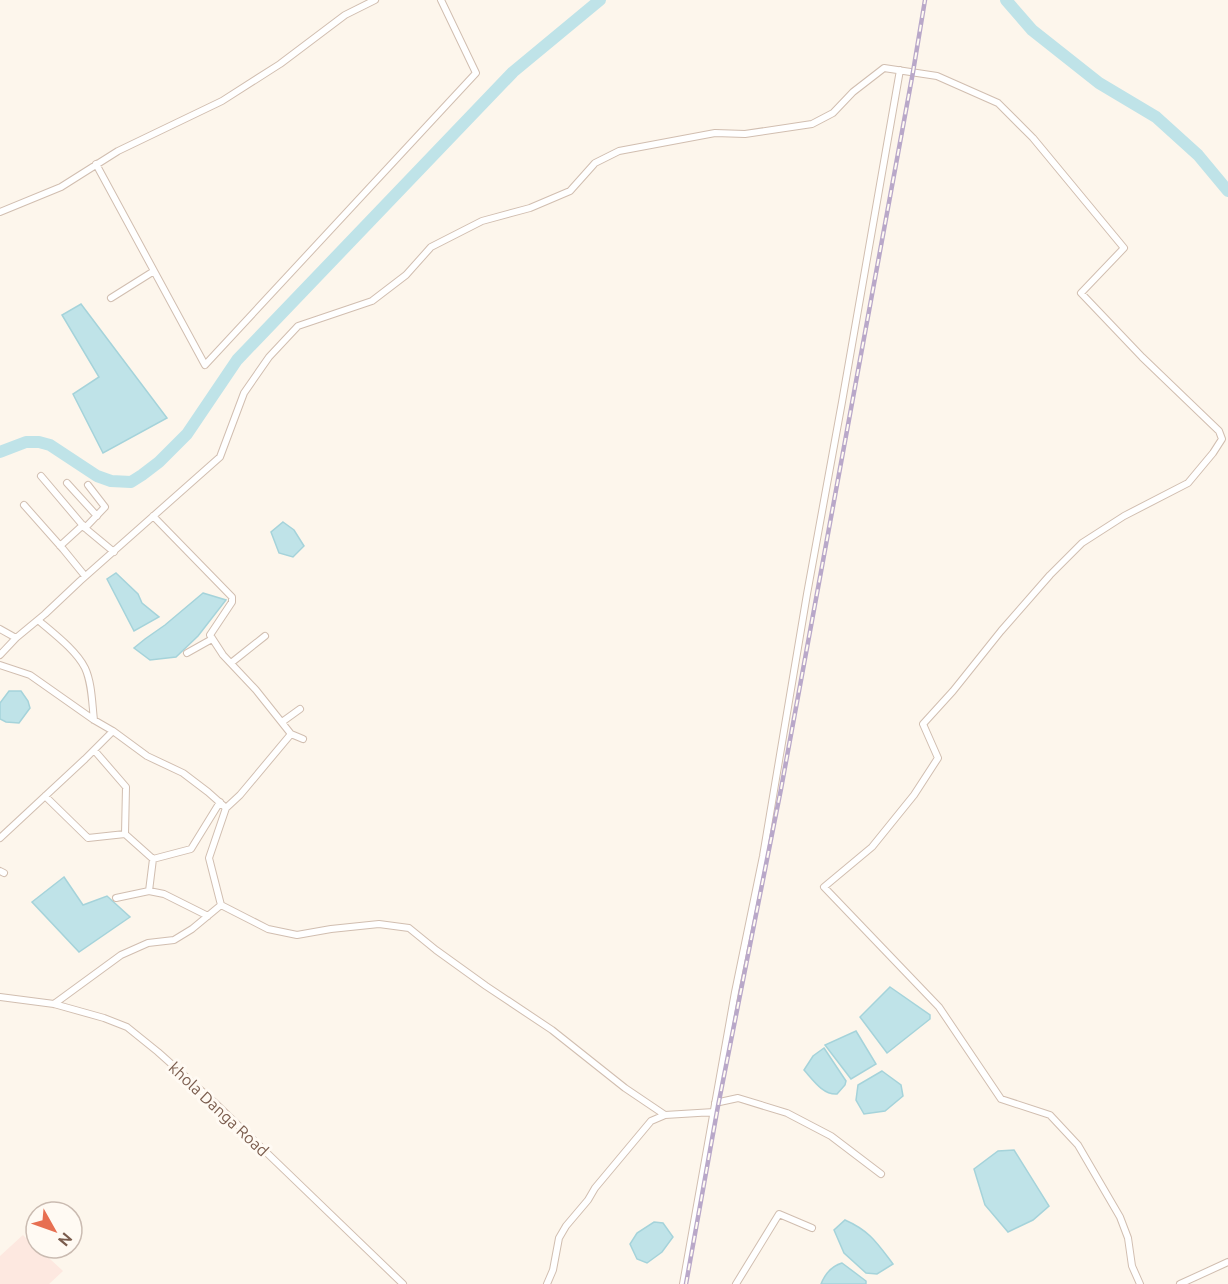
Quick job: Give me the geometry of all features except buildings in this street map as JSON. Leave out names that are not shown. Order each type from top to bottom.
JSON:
[{"type":"street","points":[[0,212],[61,187],[118,151],[222,101],[280,64],[345,15],[375,0]]},
{"type":"street","points":[[96,165],[205,365],[476,73],[441,0]]},
{"type":"street","points":[[0,655],[16,638],[220,457],[244,393],[269,357],[298,326],[372,301],[406,275],[431,247],[482,221],[530,208],[570,191],[595,163],[619,151],[715,133],[745,134],[812,124],[834,114],[853,92],[884,68],[937,76],[998,103],[1033,138],[1124,248],[1081,293],[1142,357],[1219,431],[1222,439]]},
{"type":"street","points":[[683,1284],[735,992],[763,856],[900,70]]},
{"type":"street","points":[[111,298],[154,271]]},
{"type":"street","points":[[1140,1284],[1132,1266],[1128,1238],[1119,1217],[1078,1144],[1050,1115],[1001,1098],[939,1007],[824,887],[872,847],[914,795],[938,758],[923,724],[953,692],[1050,574],[1082,543],[1124,516],[1188,483],[1228,433]]},
{"type":"street","points":[[41,476],[84,526],[114,552]]},
{"type":"street","points":[[67,483],[97,516]]},
{"type":"street","points":[[60,546],[105,507],[88,485]]},
{"type":"street","points":[[24,505],[85,576]]},
{"type":"street","points":[[153,516],[232,597],[232,602],[210,635],[223,655],[256,690],[291,734],[303,739]]},
{"type":"street","points":[[38,620],[73,652],[86,669],[94,720]]},
{"type":"street","points":[[0,629],[16,638]]},
{"type":"street","points":[[231,663],[265,636]]},
{"type":"street","points":[[187,653],[212,639]]},
{"type":"street","points":[[0,665],[30,675],[147,756],[183,773],[226,808]]},
{"type":"street","points":[[282,722],[300,709]]},
{"type":"street","points":[[0,838],[113,731]]},
{"type":"street","points":[[291,734],[240,795],[226,808],[209,858],[221,905],[268,929],[297,935],[379,924],[409,928],[486,986],[552,1030],[625,1088],[665,1115]]},
{"type":"street","points":[[94,750],[126,787],[125,834]]},
{"type":"street","points":[[45,796],[88,838],[125,834],[153,859]]},
{"type":"street","points":[[153,859],[191,849],[220,802]]},
{"type":"street","points":[[149,891],[153,859]]},
{"type":"street","points":[[116,898],[149,891],[164,894],[208,916]]},
{"type":"street","points":[[54,1004],[121,955],[148,943],[174,940],[192,929],[221,905]]},
{"type":"street","name":"khola Danga Road","points":[[0,997],[54,1004],[127,1027],[214,1102],[403,1284]]},
{"type":"street","points":[[716,1103],[738,1098],[787,1113],[831,1136],[881,1174]]},
{"type":"street","points":[[547,1284],[553,1270],[559,1238],[566,1226],[651,1121],[665,1115],[714,1112]]},
{"type":"street","points":[[738,1283],[779,1214],[812,1228]]},
{"type":"street","points":[[1180,1284],[1228,1262]]},
{"type":"shaded area","points":[[23,1235],[24,1260],[51,1260],[63,1271],[49,1284],[0,1284],[0,1256]]},
{"type":"water","points":[[81,304],[167,418],[103,453],[73,394],[99,377],[62,315]]},
{"type":"water","points":[[283,522],[294,530],[304,546],[293,557],[279,553],[271,532]]},
{"type":"water","points":[[116,573],[138,594],[142,603],[159,617],[134,631],[107,579]]},
{"type":"water","points":[[203,593],[226,600],[198,636],[176,657],[150,660],[134,648],[165,625]]},
{"type":"water","points":[[9,691],[21,691],[28,701],[30,708],[19,723],[0,719],[0,703]]},
{"type":"water","points":[[64,877],[83,905],[107,896],[130,917],[79,952],[32,902]]},
{"type":"water","points":[[890,987],[930,1015],[930,1019],[887,1053],[860,1017]]},
{"type":"water","points":[[856,1031],[876,1064],[851,1079],[825,1045]]},
{"type":"water","points":[[824,1048],[846,1081],[837,1094],[827,1092],[804,1070],[813,1056]]},
{"type":"water","points":[[882,1071],[901,1085],[903,1096],[885,1111],[864,1114],[856,1100],[858,1085]]},
{"type":"water","points":[[1014,1150],[1049,1206],[1033,1220],[1008,1232],[985,1205],[974,1169],[998,1151]]},
{"type":"water","points":[[845,1220],[867,1233],[893,1264],[877,1274],[866,1273],[844,1253],[834,1230]]},
{"type":"water","points":[[654,1222],[663,1223],[673,1237],[662,1252],[647,1263],[637,1259],[630,1244],[637,1233]]},
{"type":"water","points":[[842,1263],[866,1281],[866,1284],[821,1284],[829,1271]]},
{"type":"waterway","points":[[0,452],[26,442],[39,442],[50,445],[97,476],[111,481],[131,482],[142,475],[159,462],[187,434],[237,360],[513,72],[600,0]]},
{"type":"waterway","points":[[1006,0],[1032,30],[1099,83],[1156,117],[1198,155],[1228,191]]},
{"type":"railway","points":[[686,1284],[718,1106],[781,789],[925,0]]}]
